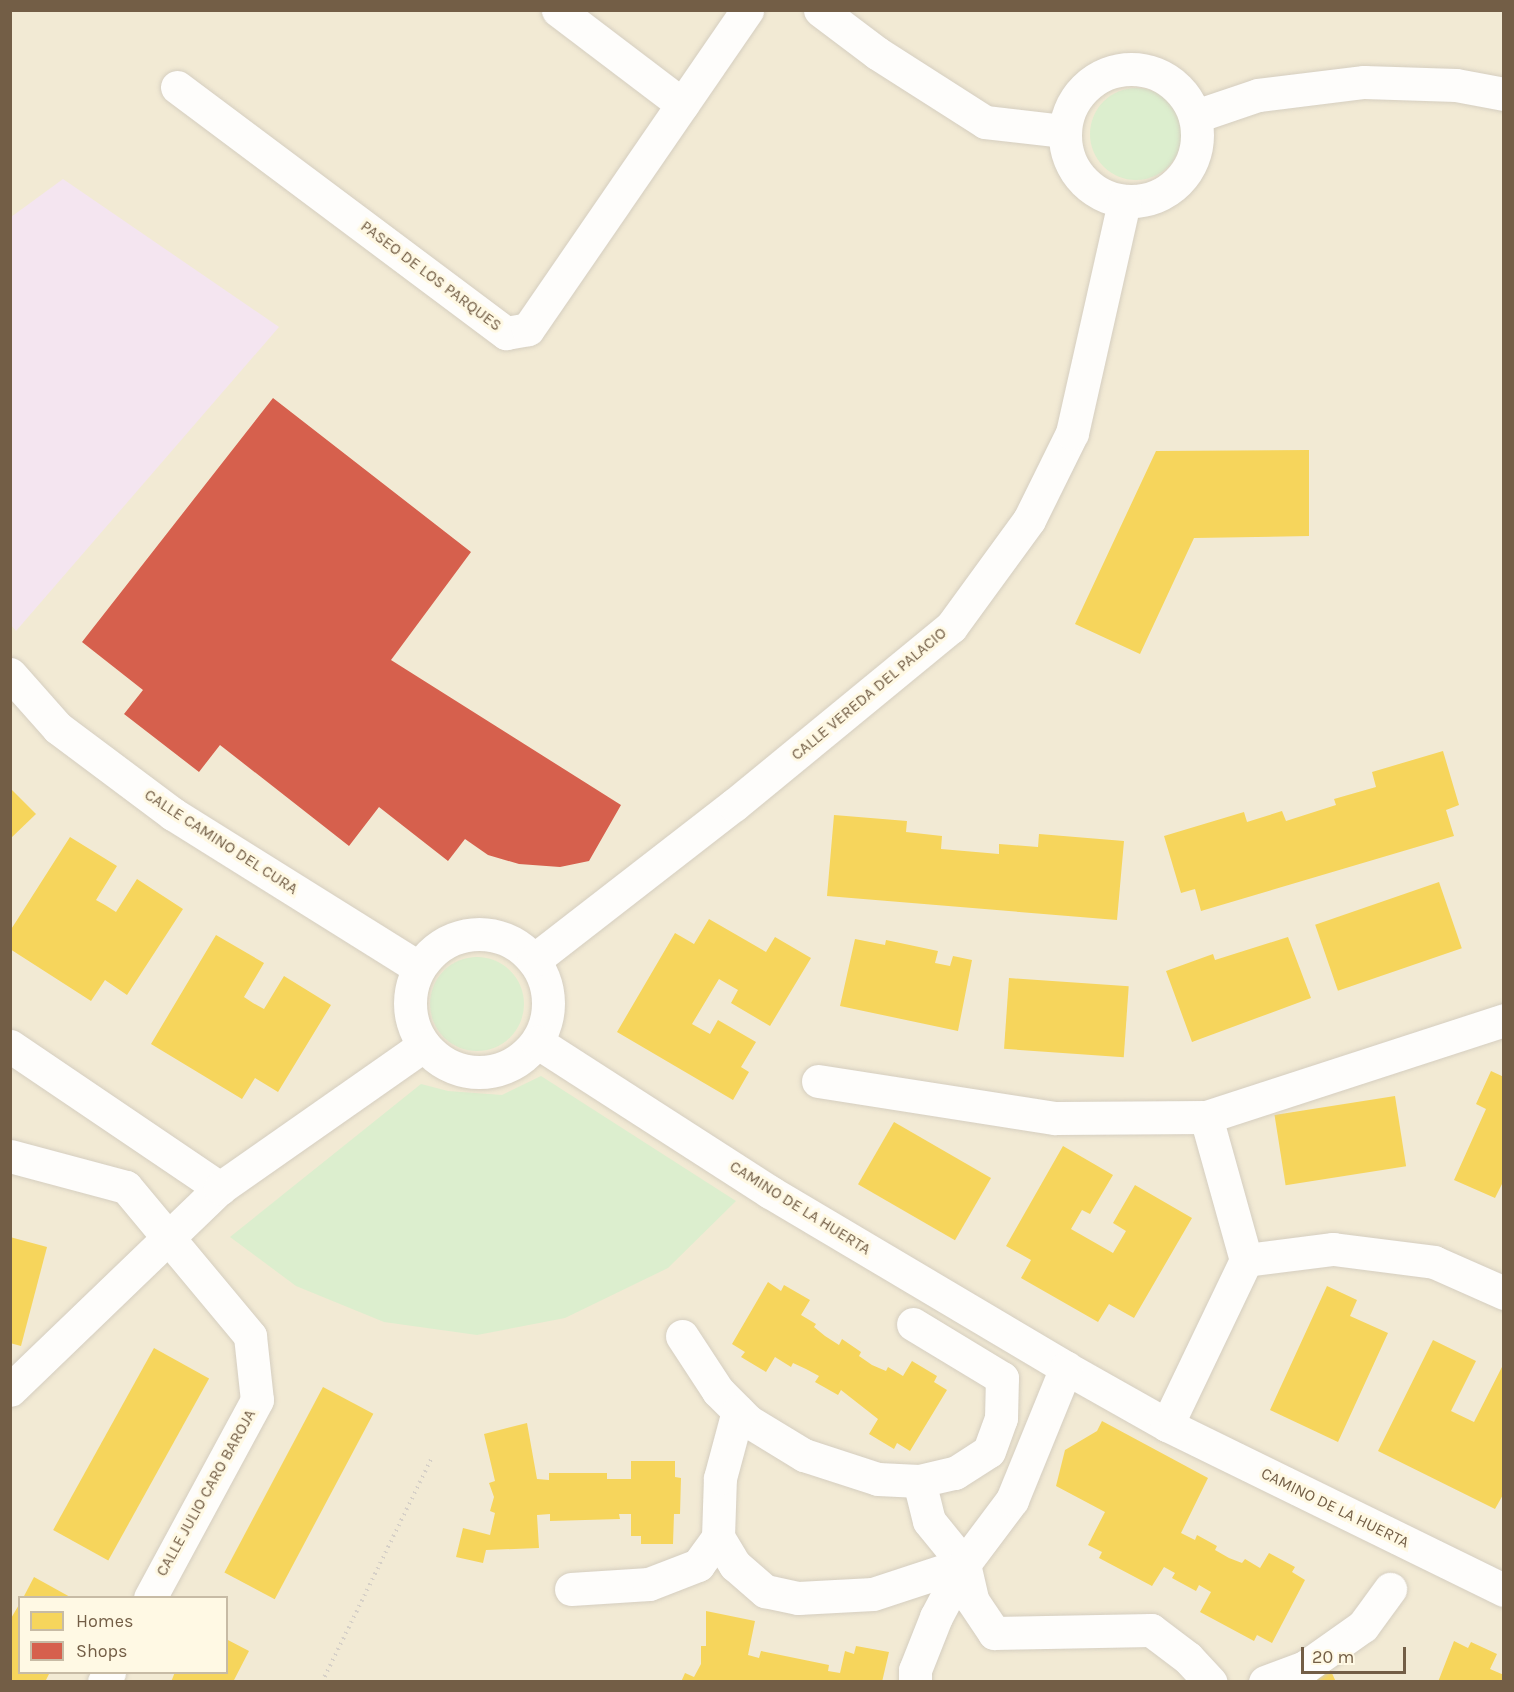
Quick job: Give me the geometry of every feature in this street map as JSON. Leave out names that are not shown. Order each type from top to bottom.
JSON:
[{"type":"street","points":[[558,10],[682,104]]},
{"type":"street","name":"PASEO DE LOS PARQUES","points":[[177,87],[506,333],[528,329],[747,10]]},
{"type":"street","points":[[820,10],[877,53],[985,122],[1064,131]]},
{"type":"street","points":[[1123,69],[1147,70],[1168,79],[1185,95],[1196,116],[1198,137],[1194,159],[1183,178],[1166,192],[1146,201],[1124,202],[1104,197],[1080,178],[1066,151],[1064,131],[1070,108],[1082,89],[1101,75],[1123,69]]},
{"type":"street","points":[[1196,116],[1258,95],[1364,82],[1456,85],[1503,94]]},
{"type":"street","name":"CALLE VEREDA DEL PALACIO","points":[[534,960],[734,806],[951,627],[1029,520],[1072,433],[1124,202]]},
{"type":"street","name":"CALLE CAMINO DEL CURA","points":[[10,674],[58,728],[172,814],[419,968]]},
{"type":"street","points":[[488,934],[514,943],[534,960],[547,986],[548,1015],[537,1042],[518,1060],[494,1070],[468,1071],[444,1062],[424,1045],[412,1020],[411,993],[419,968],[437,947],[470,935],[488,934]]},
{"type":"street","points":[[818,1081],[1055,1118],[1206,1118],[1503,1020]]},
{"type":"street","name":"CAMINO DE LA HUERTA","points":[[537,1042],[770,1192],[1066,1368],[1167,1425],[1503,1590]]},
{"type":"street","points":[[10,1390],[220,1188],[424,1045]]},
{"type":"street","points":[[10,1047],[220,1188]]},
{"type":"street","points":[[1167,1425],[1246,1260],[1206,1118]]},
{"type":"street","name":"CALLE JULIO CARO BAROJA","points":[[10,1156],[126,1186],[170,1236],[250,1336],[257,1400],[151,1596]]},
{"type":"street","points":[[1246,1260],[1333,1249],[1422,1261],[1503,1293]]},
{"type":"street","points":[[682,1336],[718,1391],[738,1411],[804,1455],[878,1479],[919,1481],[955,1473],[989,1451],[1001,1418],[1002,1378],[914,1324]]},
{"type":"street","points":[[915,1682],[915,1670],[936,1617],[964,1564],[1012,1500],[1066,1368]]},
{"type":"street","points":[[738,1411],[720,1478],[718,1537],[735,1565],[765,1591],[798,1598],[873,1594],[964,1564]]},
{"type":"street","points":[[919,1481],[928,1521],[964,1564],[972,1600],[994,1633],[1151,1630],[1188,1658],[1210,1682]]},
{"type":"street","points":[[571,1589],[649,1584],[698,1565],[718,1537]]},
{"type":"street","points":[[1264,1682],[1305,1667],[1363,1626],[1390,1589]]},
{"type":"path","points":[[322,1682],[432,1457]]},
{"type":"shaded area","points":[[11,11],[1503,11],[1503,1681],[11,1682]]},
{"type":"shaded area","points":[[63,179],[279,327],[16,631],[10,624],[11,217]]},
{"type":"green space","points":[[1136,88],[1154,91],[1169,101],[1179,116],[1182,134],[1179,152],[1169,167],[1154,177],[1136,180],[1118,177],[1103,167],[1093,152],[1090,134],[1093,116],[1103,101],[1118,91]]},
{"type":"green space","points":[[477,957],[495,960],[510,971],[521,986],[524,1004],[521,1022],[510,1037],[495,1048],[477,1051],[459,1048],[444,1037],[433,1022],[430,1004],[433,986],[444,971],[459,960]]},
{"type":"green space","points":[[541,1076],[736,1201],[668,1268],[565,1318],[477,1335],[384,1322],[296,1286],[230,1237],[421,1084],[448,1091],[502,1095]]},
{"type":"building: Homes","points":[[1309,450],[1309,536],[1194,538],[1140,654],[1075,624],[1156,451]]},
{"type":"building: Homes","points":[[1443,751],[1459,805],[1446,810],[1454,836],[1201,911],[1195,889],[1181,893],[1164,836],[1244,812],[1247,822],[1282,811],[1286,821],[1336,805],[1334,799],[1376,787],[1372,772]]},
{"type":"building: Homes","points":[[10,788],[36,814],[10,839]]},
{"type":"building: Homes","points":[[834,815],[907,821],[906,832],[942,836],[941,849],[999,854],[999,844],[1038,847],[1039,834],[1124,841],[1117,920],[827,896]]},
{"type":"building: Homes","points":[[70,837],[117,866],[96,900],[116,912],[137,879],[183,909],[127,995],[105,980],[91,1001],[10,949],[10,931]]},
{"type":"building: Homes","points":[[1439,882],[1462,948],[1338,991],[1315,925]]},
{"type":"building: Homes","points":[[709,919],[766,952],[775,937],[811,958],[770,1026],[731,1003],[738,990],[719,979],[692,1024],[710,1034],[718,1020],[756,1042],[741,1067],[749,1072],[733,1100],[617,1032],[675,933],[694,944]]},
{"type":"building: Homes","points":[[216,935],[264,963],[244,997],[253,1003],[264,1009],[284,976],[331,1005],[278,1092],[255,1078],[242,1099],[151,1044]]},
{"type":"building: Homes","points":[[1288,937],[1311,998],[1192,1042],[1166,971],[1213,954],[1215,960]]},
{"type":"building: Homes","points":[[855,939],[885,945],[886,940],[938,951],[935,963],[950,966],[953,956],[972,960],[958,1031],[840,1006]]},
{"type":"building: Homes","points":[[1009,978],[1129,986],[1124,1057],[1004,1049]]},
{"type":"building: Homes","points":[[1491,1071],[1504,1077],[1504,1180],[1495,1198],[1454,1180],[1486,1109],[1476,1104]]},
{"type":"building: Homes","points":[[1395,1096],[1406,1166],[1286,1185],[1275,1115]]},
{"type":"building: Homes","points":[[894,1122],[991,1178],[955,1240],[858,1184]]},
{"type":"building: Homes","points":[[1063,1146],[1113,1175],[1090,1214],[1082,1210],[1071,1229],[1113,1253],[1126,1231],[1113,1223],[1135,1185],[1192,1218],[1134,1318],[1109,1304],[1098,1322],[1021,1278],[1031,1260],[1006,1246]]},
{"type":"building: Homes","points":[[10,1237],[47,1247],[21,1346],[10,1343]]},
{"type":"building: Homes","points":[[768,1282],[781,1291],[784,1285],[810,1300],[801,1315],[816,1324],[814,1327],[839,1345],[842,1339],[861,1352],[859,1356],[872,1365],[886,1371],[888,1367],[903,1376],[912,1361],[937,1376],[934,1382],[947,1390],[910,1451],[897,1443],[894,1449],[869,1434],[878,1419],[841,1390],[838,1395],[815,1382],[819,1376],[793,1363],[791,1367],[775,1357],[766,1372],[741,1357],[745,1352],[732,1344]]},
{"type":"building: Homes","points":[[1327,1286],[1357,1300],[1350,1316],[1388,1333],[1338,1442],[1270,1410]]},
{"type":"building: Homes","points":[[1433,1340],[1476,1361],[1451,1411],[1474,1422],[1504,1363],[1504,1493],[1495,1509],[1378,1451]]},
{"type":"building: Homes","points":[[154,1348],[209,1379],[108,1560],[53,1530]]},
{"type":"building: Homes","points":[[323,1387],[373,1414],[275,1599],[224,1572]]},
{"type":"building: Homes","points":[[1102,1421],[1208,1478],[1181,1533],[1195,1540],[1197,1535],[1217,1546],[1215,1550],[1229,1558],[1242,1563],[1245,1559],[1260,1568],[1269,1553],[1295,1567],[1292,1572],[1305,1580],[1272,1643],[1257,1635],[1254,1641],[1200,1612],[1211,1592],[1199,1585],[1196,1591],[1172,1578],[1175,1573],[1164,1567],[1152,1586],[1099,1558],[1102,1552],[1088,1545],[1105,1512],[1056,1486],[1065,1450],[1097,1431]]},
{"type":"building: Homes","points":[[527,1423],[537,1479],[549,1480],[549,1473],[607,1473],[607,1479],[631,1479],[631,1461],[675,1461],[675,1477],[681,1478],[680,1514],[674,1514],[673,1544],[641,1544],[641,1536],[631,1536],[631,1514],[619,1514],[620,1519],[550,1521],[550,1514],[537,1515],[539,1548],[486,1550],[483,1563],[456,1557],[463,1528],[490,1535],[495,1513],[490,1511],[494,1497],[489,1483],[495,1481],[484,1434]]},
{"type":"building: Homes","points":[[34,1577],[68,1596],[24,1596]]},
{"type":"building: Homes","points":[[18,1606],[18,1674],[49,1674],[45,1682],[10,1682],[10,1620]]},
{"type":"building: Homes","points":[[706,1611],[755,1621],[748,1655],[759,1658],[761,1651],[829,1665],[828,1671],[840,1673],[845,1651],[854,1654],[856,1646],[889,1652],[882,1682],[681,1682],[685,1673],[694,1677],[701,1664],[701,1646],[706,1646]]},
{"type":"building: Homes","points":[[228,1640],[249,1651],[233,1682],[171,1682],[174,1674],[228,1674]]},
{"type":"building: Homes","points":[[1454,1641],[1468,1648],[1471,1642],[1497,1654],[1490,1669],[1504,1675],[1504,1682],[1438,1682]]},
{"type":"building: Homes","points":[[1330,1669],[1336,1682],[1309,1682]]},
{"type":"building: Shops","points":[[273,398],[471,552],[391,660],[621,805],[589,861],[560,867],[519,864],[488,855],[465,839],[448,861],[379,807],[349,846],[220,745],[199,772],[124,714],[143,690],[82,642]]}]
